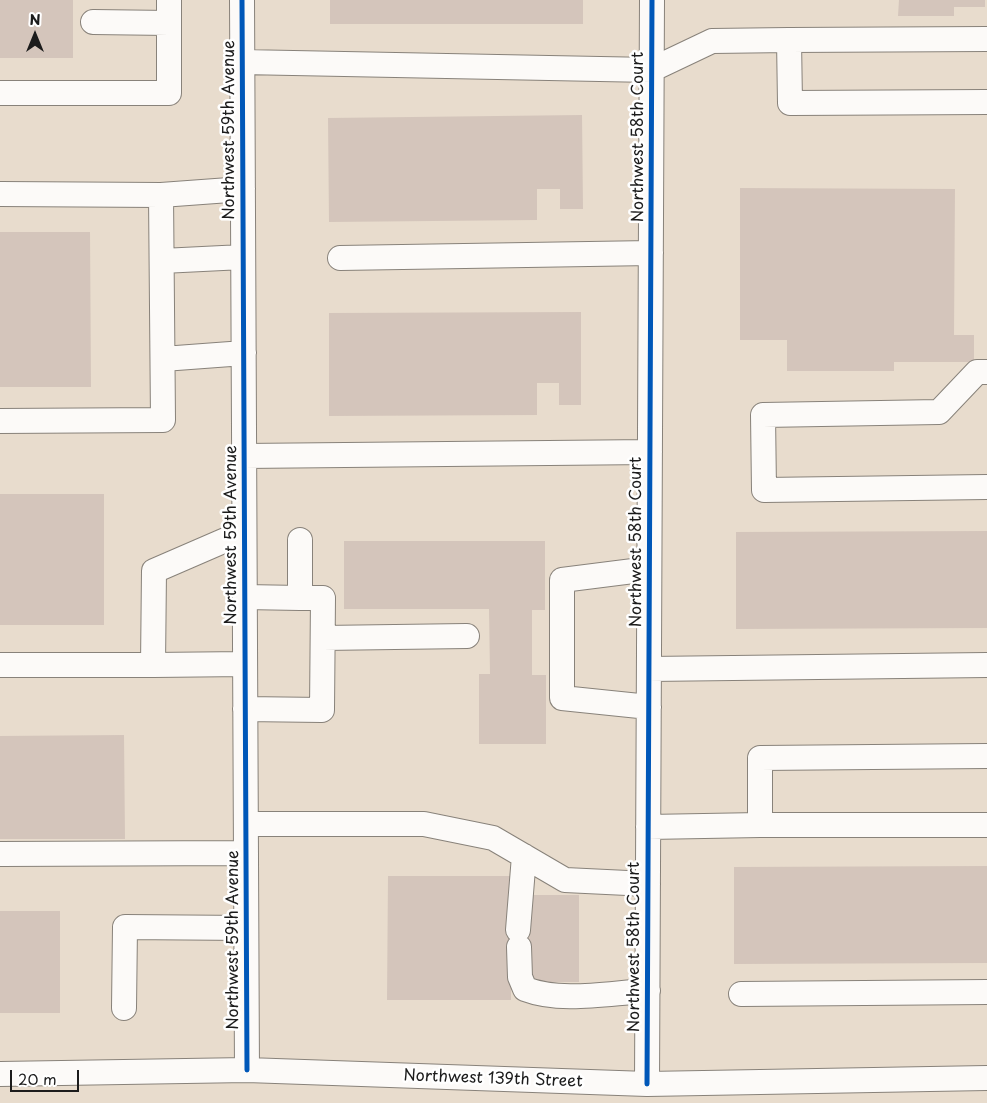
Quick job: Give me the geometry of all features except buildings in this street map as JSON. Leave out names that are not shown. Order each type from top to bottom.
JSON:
[{"type":"street","points":[[0,93],[169,93],[169,0]]},
{"type":"street","name":"Northwest 59th Avenue","points":[[242,0],[247,1070]]},
{"type":"street","name":"Northwest 58th Court","points":[[647,1084],[652,0]]},
{"type":"street","points":[[93,22],[169,24]]},
{"type":"street","points":[[242,62],[651,70],[712,40],[987,39]]},
{"type":"street","points":[[789,40],[790,103],[987,102]]},
{"type":"street","points":[[0,194],[161,195],[243,189]]},
{"type":"street","points":[[0,421],[163,420],[161,195]]},
{"type":"street","points":[[340,258],[651,253]]},
{"type":"street","points":[[162,260],[243,257]]},
{"type":"street","points":[[163,359],[244,353]]},
{"type":"street","points":[[987,372],[977,372],[939,412],[763,415],[764,490],[987,487]]},
{"type":"street","points":[[244,456],[650,452]]},
{"type":"street","points":[[153,664],[154,571],[244,532]]},
{"type":"street","points":[[300,540],[300,598]]},
{"type":"street","points":[[649,570],[562,580],[562,698],[649,706]]},
{"type":"street","points":[[245,598],[323,598],[322,710],[245,709]]},
{"type":"street","points":[[322,638],[467,636]]},
{"type":"street","points":[[0,665],[245,664]]},
{"type":"street","points":[[649,669],[987,665]]},
{"type":"street","points":[[760,825],[760,758],[987,756]]},
{"type":"street","points":[[246,824],[424,824],[493,838],[565,880],[648,884]]},
{"type":"street","points":[[648,827],[987,825]]},
{"type":"street","points":[[0,854],[246,853]]},
{"type":"street","points":[[524,856],[519,938],[520,977],[525,989],[538,994],[574,996],[648,991]]},
{"type":"street","points":[[124,1008],[125,927],[246,928]]},
{"type":"street","points":[[741,994],[987,992]]},
{"type":"street","name":"Northwest 139th Street","points":[[0,1074],[247,1070],[647,1084],[987,1078]]},
{"type":"cycle path","points":[[242,0],[247,1070]]},
{"type":"cycle path","points":[[647,1084],[652,0]]}]
